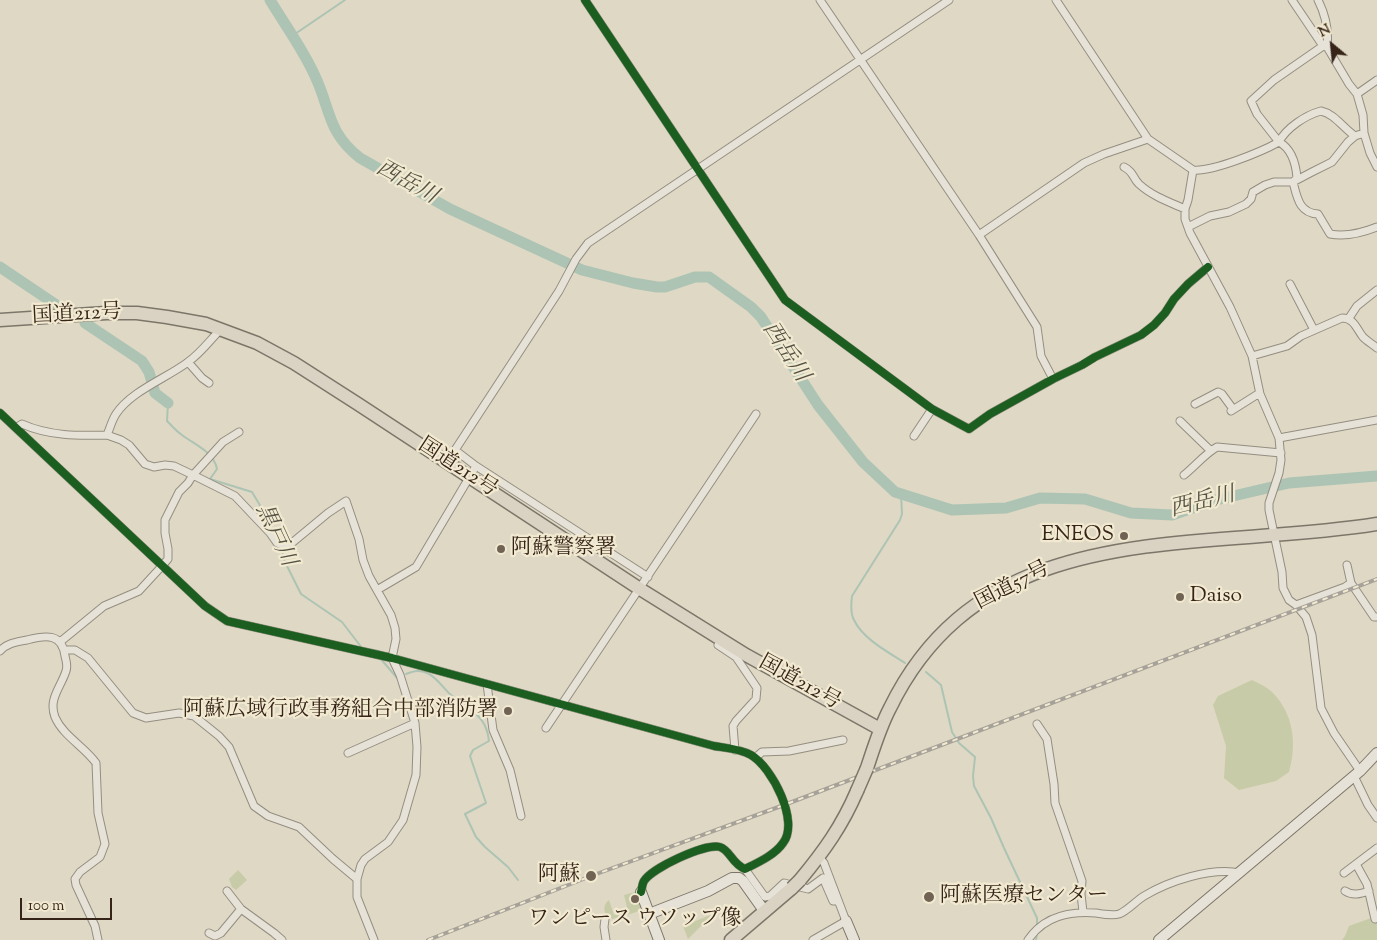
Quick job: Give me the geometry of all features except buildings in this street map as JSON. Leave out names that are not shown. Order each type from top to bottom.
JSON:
[{"type":"highway","name":"国道212号","points":[[0,320],[106,313],[137,314],[206,324],[257,343],[294,363],[712,634],[746,655],[880,729]]},
{"type":"highway","name":"国道57号","points":[[731,940],[796,884],[836,835],[867,768],[880,729],[903,684],[935,641],[968,610],[1004,586],[1054,565],[1117,550],[1191,541],[1275,536],[1377,524]]},
{"type":"street","points":[[585,0],[785,300],[932,408],[969,429],[990,414],[1053,379],[1142,335],[1154,326],[1188,284],[1208,267]]},
{"type":"street","points":[[820,0],[979,235],[1037,327],[1041,356],[1053,379]]},
{"type":"street","points":[[648,577],[476,466],[455,450],[588,243],[949,0]]},
{"type":"street","points":[[1056,0],[1148,139],[1194,170],[1200,171],[1262,151],[1279,142],[1282,136],[1298,122],[1321,111],[1333,116],[1347,131],[1355,136]]},
{"type":"street","points":[[1292,0],[1357,94],[1363,115],[1364,133],[1370,153],[1377,167]]},
{"type":"street","points":[[1293,182],[1297,178],[1296,167],[1285,146],[1279,142],[1257,114],[1251,101],[1274,80],[1325,47],[1328,40],[1324,14],[1318,0]]},
{"type":"street","points":[[1357,94],[1377,80]]},
{"type":"street","points":[[1188,227],[1210,216],[1229,212],[1246,204],[1251,199],[1253,192],[1265,185],[1285,181],[1293,182],[1332,162],[1348,142],[1355,136],[1364,133]]},
{"type":"street","points":[[979,235],[1084,163],[1148,139]]},
{"type":"street","points":[[1124,167],[1131,170],[1138,183],[1153,195],[1185,208]]},
{"type":"street","points":[[1194,170],[1185,208],[1185,219],[1230,307],[1252,356],[1260,394],[1279,438],[1281,452],[1279,473],[1269,503],[1269,510],[1282,572],[1283,588],[1289,600],[1306,617],[1312,635],[1321,708],[1357,774],[1368,805],[1377,818]]},
{"type":"street","points":[[1293,182],[1301,206],[1311,214],[1318,214],[1330,234],[1358,234],[1377,226]]},
{"type":"street","points":[[1290,284],[1314,330]]},
{"type":"street","points":[[1349,318],[1357,306],[1377,290]]},
{"type":"street","points":[[1252,356],[1287,346],[1314,330],[1342,318],[1349,318],[1364,339],[1377,348]]},
{"type":"street","points":[[107,435],[116,414],[135,395],[188,362],[221,329]]},
{"type":"street","points":[[188,362],[209,383]]},
{"type":"street","points":[[1195,404],[1218,392],[1222,394],[1232,410],[1260,394]]},
{"type":"street","points":[[914,436],[932,408]]},
{"type":"street","points":[[0,413],[205,606],[227,621],[392,658],[751,755],[770,773],[776,784],[788,815],[788,829],[784,843],[777,850],[745,869]]},
{"type":"street","points":[[546,728],[756,414]]},
{"type":"street","points":[[1279,438],[1377,420]]},
{"type":"street","points":[[1180,421],[1210,450]]},
{"type":"street","points":[[16,428],[22,424],[39,431],[74,436],[107,435],[121,440],[129,445],[145,464],[154,467],[165,464],[193,475],[235,496],[277,543],[287,546],[346,501],[369,576],[391,615],[395,628],[396,639],[392,658],[400,675],[415,723],[417,747],[416,775],[403,820],[388,842],[365,859],[357,879],[357,897],[373,940]]},
{"type":"street","points":[[60,642],[104,606],[139,591],[168,559],[165,520],[179,492],[212,452],[239,432]]},
{"type":"street","points":[[1184,475],[1199,463],[1210,450],[1217,448],[1281,452]]},
{"type":"street","points":[[377,590],[416,568],[476,466]]},
{"type":"street","points":[[1347,565],[1351,583],[1369,611],[1374,617],[1377,617]]},
{"type":"street","points":[[1296,606],[1351,583]]},
{"type":"street","points":[[712,634],[710,639],[736,657],[756,688],[756,699],[733,726],[735,750]]},
{"type":"street","points":[[0,651],[3,643],[47,636],[60,642],[65,650],[66,670],[53,700],[54,712],[62,728],[96,763],[98,812],[106,844],[100,856],[80,872],[75,879],[95,926],[98,940]]},
{"type":"street","points":[[65,650],[75,650],[88,658],[133,713],[146,718],[180,713],[194,716],[229,747],[254,806],[268,816],[299,826],[332,860],[357,879]]},
{"type":"street","points":[[487,684],[493,730],[510,770],[521,816]]},
{"type":"street","points":[[348,752],[415,723]]},
{"type":"street","points":[[1037,724],[1047,739],[1056,803],[1082,881],[1083,912]]},
{"type":"street","points":[[755,758],[762,752],[789,751],[843,740]]},
{"type":"street","points":[[1159,940],[1357,774],[1377,753]]},
{"type":"street","points":[[659,940],[641,892],[645,880],[662,865],[714,846],[726,850],[737,866],[745,869],[765,897],[770,896],[784,883],[808,889],[823,878],[833,901],[838,901]]},
{"type":"street","points":[[1344,873],[1377,848]]},
{"type":"street","points":[[819,857],[824,863],[854,940]]},
{"type":"street","points":[[1356,864],[1369,891],[1375,919]]},
{"type":"street","points":[[1028,940],[1033,932],[1044,922],[1059,915],[1083,912],[1118,914],[1149,893],[1186,878],[1230,871],[1240,873]]},
{"type":"street","points":[[649,914],[708,891],[735,878],[744,881],[765,912]]},
{"type":"street","points":[[227,891],[241,909],[282,940]]},
{"type":"street","points":[[1345,891],[1350,894],[1360,894],[1369,891]]},
{"type":"street","points":[[209,933],[215,936],[221,933],[241,909]]},
{"type":"street","points":[[605,919],[606,940]]},
{"type":"street","points":[[813,940],[846,922]]},
{"type":"green space","points":[[1252,680],[1272,692],[1285,710],[1292,730],[1293,751],[1289,772],[1276,781],[1239,790],[1224,778],[1226,746],[1213,705],[1218,696]]},
{"type":"green space","points":[[238,870],[247,880],[236,890],[232,887],[229,879]]},
{"type":"green space","points":[[638,893],[643,906],[640,911],[613,919],[606,915],[604,907],[609,900],[614,915],[628,911],[624,895]]},
{"type":"green space","points":[[713,914],[688,939],[683,926]]},
{"type":"green space","points":[[1371,918],[1377,922],[1377,940],[1342,940],[1349,926]]},
{"type":"waterway","name":"西岳川","points":[[270,0],[310,66],[335,130],[349,148],[360,158],[450,209],[582,270],[657,287],[665,287],[695,277],[709,277],[751,307],[761,317],[818,405],[863,462],[895,492],[952,510],[1006,508],[1040,498],[1085,499],[1131,513],[1172,515],[1216,500],[1289,483],[1377,476]]},
{"type":"waterway","points":[[292,36],[345,0]]},
{"type":"waterway","name":"黒戸川","points":[[0,267],[55,304]]},
{"type":"waterway","name":"黒戸川","points":[[85,323],[142,361],[149,372],[155,393],[168,403]]},
{"type":"waterway","name":"黒戸川","points":[[168,403],[167,421],[208,453],[215,463],[217,469],[210,479],[252,492],[267,517],[267,523],[273,532]]},
{"type":"waterway","points":[[901,494],[902,514],[900,520],[852,596],[851,608],[854,620],[863,633],[905,663]]},
{"type":"waterway","name":"黒戸川","points":[[281,547],[285,562],[301,594],[342,622],[362,648],[379,651]]},
{"type":"waterway","name":"黒戸川","points":[[380,658],[398,679]]},
{"type":"waterway","name":"黒戸川","points":[[406,674],[414,671],[426,672],[458,701],[476,714],[484,724],[489,741],[473,750],[470,756],[486,803],[465,814],[476,837],[508,867],[518,880]]},
{"type":"waterway","points":[[926,672],[941,685],[952,732],[959,743],[975,757],[974,786],[991,818],[1037,918],[1037,925]]},
{"type":"waterway","points":[[1036,940],[1037,933]]},
{"type":"railway","points":[[428,940],[591,876],[784,805],[1377,579]]},
{"type":"cycle path","points":[[585,0],[785,300],[932,409],[969,429],[990,414],[1053,379],[1141,335],[1154,325],[1188,284],[1208,267]]},
{"type":"cycle path","points":[[0,413],[205,606],[227,621],[392,658],[714,746],[743,751],[759,761],[775,783],[786,809],[787,834],[780,847],[766,858],[745,869],[737,864],[720,847],[703,849],[668,863],[657,870],[644,881],[641,892]]},
{"type":"place","name":"ENEOS","points":[[1124,536]]},
{"type":"place","name":"阿蘇警察署","points":[[501,549]]},
{"type":"place","name":"Daiso","points":[[1180,597]]},
{"type":"place","name":"阿蘇広域行政事務組合中部消防署","points":[[508,711]]},
{"type":"place","name":"阿蘇","points":[[591,876]]},
{"type":"place","name":"阿蘇医療センター","points":[[929,897]]},
{"type":"place","name":"ワンピース ウソップ像","points":[[635,899]]}]
